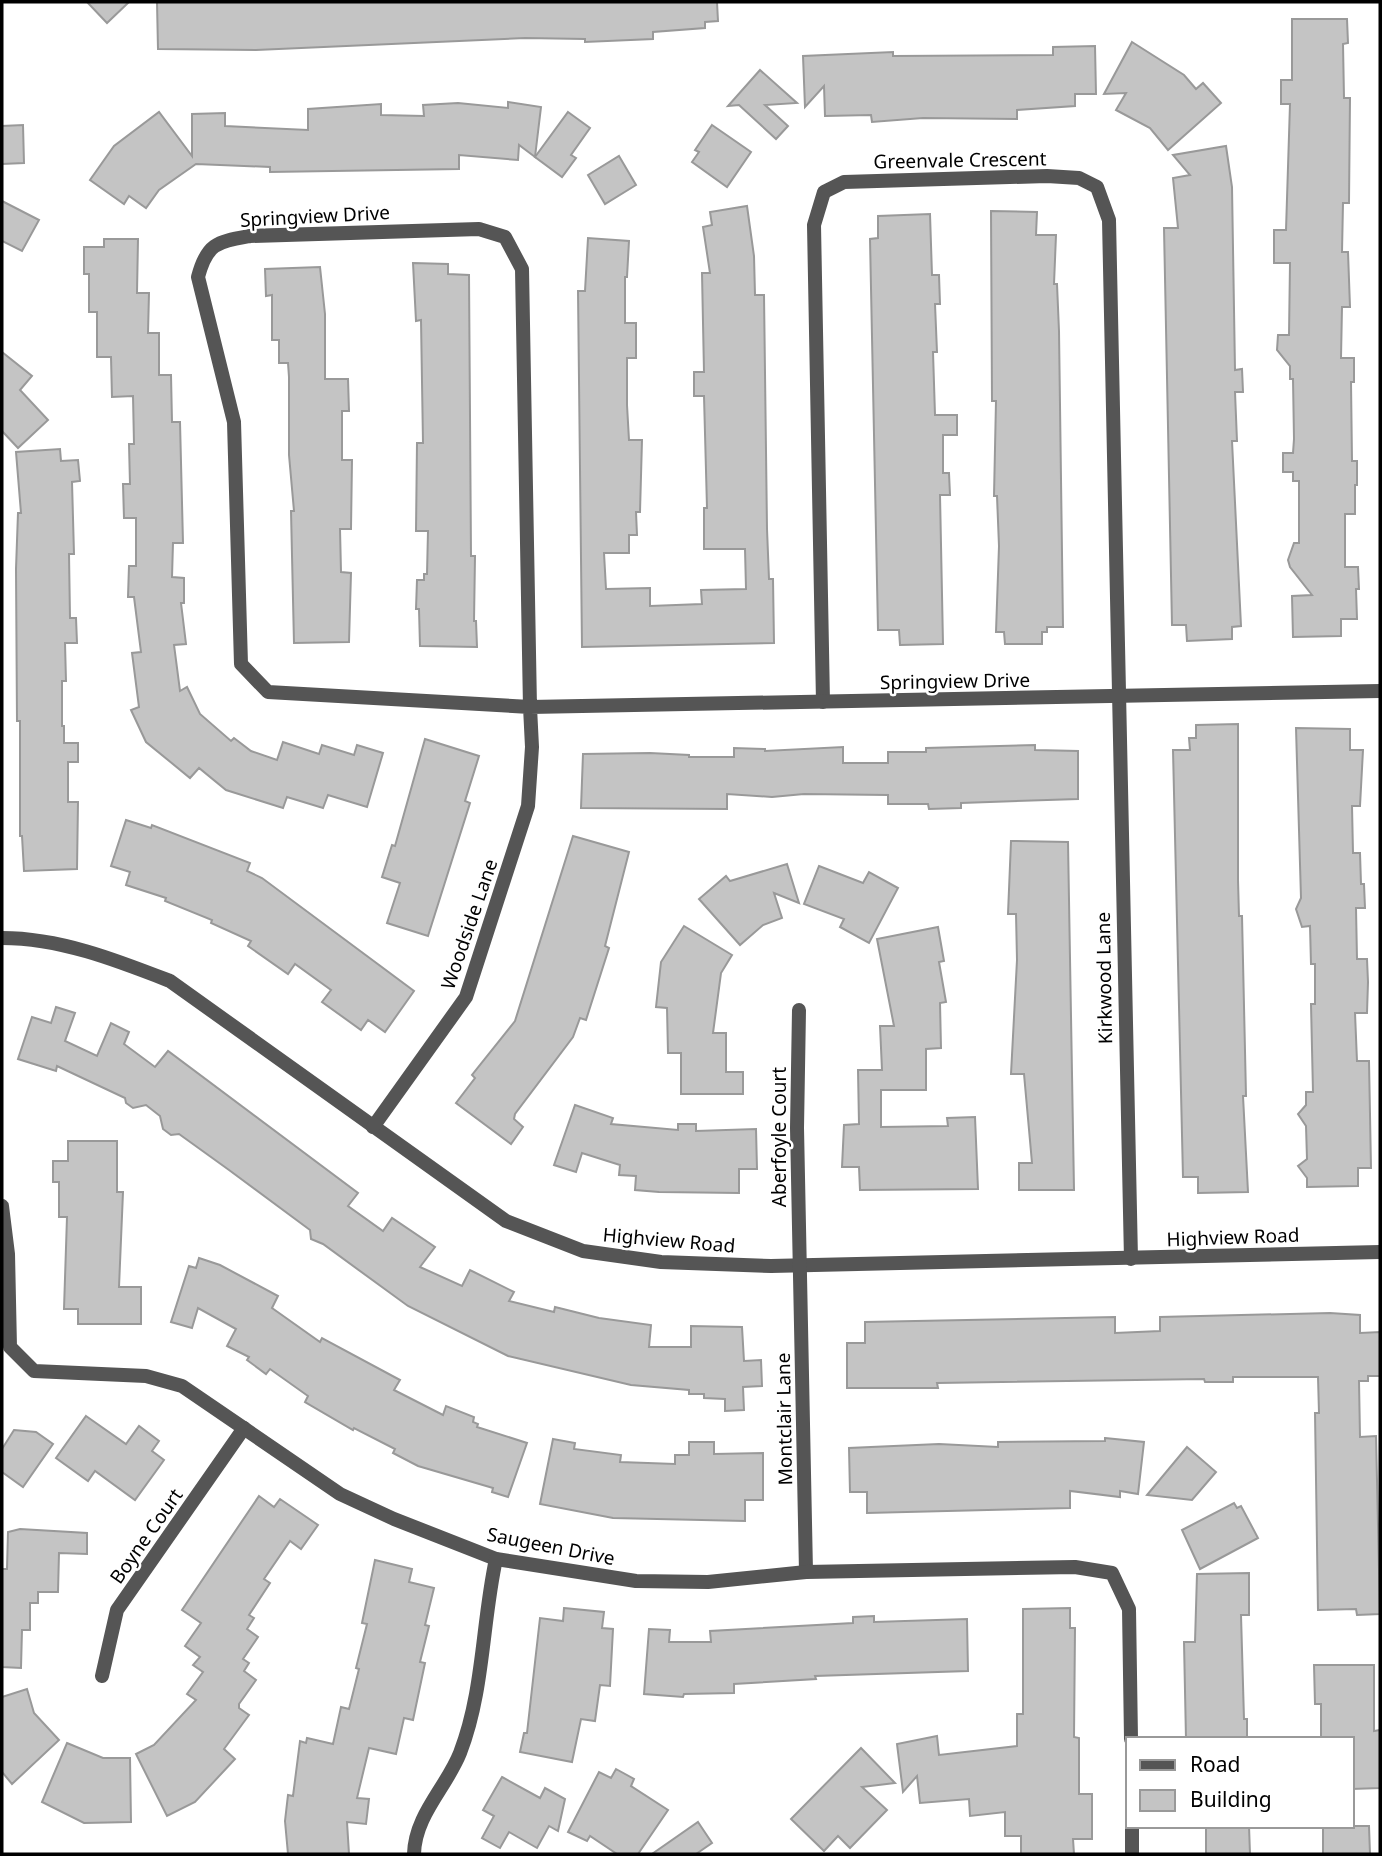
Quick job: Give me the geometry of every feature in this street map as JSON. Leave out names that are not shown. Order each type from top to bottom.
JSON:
[{"type":"street","name":"Greenvale Crescent","points":[[823,702],[814,225],[824,192],[844,182],[1047,177],[1079,178],[1097,187],[1109,219],[1118,697]]},
{"type":"street","name":"Springview Drive","points":[[530,707],[522,269],[505,237],[479,229],[250,236],[219,242],[203,256],[198,277],[234,422],[241,664],[268,692],[530,707],[1380,691]]},
{"type":"street","name":"Kirkwood Lane","points":[[1118,697],[1131,1259]]},
{"type":"street","name":"Woodside Lane","points":[[373,1127],[466,997],[528,806],[532,747],[530,707]]},
{"type":"street","name":"Highview Road","points":[[2,938],[35,938],[120,961],[170,981],[506,1221],[583,1251],[661,1262],[800,1264],[1380,1252]]},
{"type":"street","name":"Aberfoyle Court","points":[[799,1010],[797,1128],[800,1264]]},
{"type":"street","name":"Saugeen Drive","points":[[2,1206],[8,1254],[10,1347],[34,1371],[145,1376],[182,1386],[340,1494],[394,1519],[496,1559],[636,1581],[708,1582],[806,1572],[1075,1567],[1112,1573],[1129,1609],[1131,1737]]},
{"type":"street","name":"Montclair Lane","points":[[800,1264],[806,1572]]},
{"type":"street","name":"Boyne Court","points":[[102,1676],[117,1610],[244,1428]]},
{"type":"street","points":[[414,1854],[414,1840],[423,1817],[459,1754],[478,1687],[489,1590],[496,1559]]},
{"type":"street","points":[[1132,1828],[1132,1854]]},
{"type":"building","points":[[87,2],[129,2],[107,23]]},
{"type":"building","points":[[157,2],[717,2],[718,21],[705,22],[705,28],[653,32],[653,39],[585,42],[585,39],[525,38],[256,50],[158,49]]},
{"type":"building","points":[[1292,19],[1347,19],[1348,43],[1343,44],[1344,98],[1350,98],[1349,203],[1343,203],[1342,252],[1348,252],[1350,307],[1342,307],[1341,358],[1354,358],[1354,382],[1351,382],[1352,461],[1357,461],[1357,485],[1355,514],[1345,514],[1345,567],[1358,567],[1359,589],[1356,589],[1357,619],[1341,619],[1341,636],[1293,637],[1292,596],[1312,595],[1290,567],[1288,560],[1294,543],[1299,543],[1299,481],[1293,481],[1293,472],[1283,472],[1283,453],[1293,453],[1293,379],[1290,379],[1290,366],[1277,350],[1278,335],[1289,335],[1290,263],[1274,263],[1274,230],[1286,230],[1290,104],[1281,104],[1281,80],[1292,80]]},
{"type":"building","points":[[1132,42],[1184,75],[1196,89],[1203,83],[1221,103],[1168,150],[1150,128],[1116,110],[1126,93],[1104,94]]},
{"type":"building","points":[[1095,46],[1096,94],[1075,94],[1075,106],[1017,110],[1017,119],[923,118],[872,122],[871,115],[825,116],[824,86],[805,107],[803,56],[893,52],[893,56],[1053,55],[1053,47]]},
{"type":"building","points":[[760,70],[797,103],[765,105],[788,126],[776,139],[739,105],[728,106]]},
{"type":"building","points":[[508,102],[541,107],[535,157],[519,145],[518,160],[459,155],[459,169],[270,172],[270,167],[196,164],[159,190],[146,208],[129,196],[124,204],[90,180],[114,146],[159,112],[192,156],[192,114],[225,113],[225,126],[308,130],[308,109],[381,104],[381,115],[424,116],[423,105],[458,103],[508,108]]},
{"type":"building","points":[[568,112],[590,128],[571,155],[576,158],[562,177],[535,157]]},
{"type":"building","points":[[23,125],[24,163],[2,164],[2,126]]},
{"type":"building","points":[[712,125],[751,152],[727,187],[692,162],[699,152],[695,150]]},
{"type":"building","points":[[1226,146],[1232,187],[1235,370],[1242,369],[1243,392],[1235,392],[1237,441],[1232,441],[1241,626],[1232,627],[1232,639],[1187,641],[1186,625],[1172,625],[1164,228],[1178,228],[1173,178],[1190,175],[1173,155]]},
{"type":"building","points":[[619,156],[636,185],[605,204],[588,175]]},
{"type":"building","points":[[2,201],[39,220],[22,251],[2,241]]},
{"type":"building","points":[[747,206],[754,256],[755,295],[764,295],[767,529],[769,579],[773,579],[774,643],[582,647],[578,291],[585,291],[588,238],[629,241],[625,277],[625,323],[636,323],[636,358],[627,358],[629,440],[642,440],[640,512],[636,512],[637,535],[629,535],[629,553],[604,553],[606,589],[650,588],[650,606],[702,604],[701,590],[746,589],[745,549],[704,549],[704,508],[707,508],[704,396],[694,396],[694,372],[704,372],[702,273],[710,273],[703,227],[712,225],[710,212]]},
{"type":"building","points":[[991,211],[1037,212],[1036,235],[1056,235],[1054,284],[1057,284],[1059,331],[1063,627],[1047,627],[1047,632],[1042,632],[1042,644],[1005,644],[1004,632],[996,632],[999,546],[997,496],[994,496],[996,401],[992,401]]},
{"type":"building","points":[[930,214],[932,275],[939,275],[940,304],[935,304],[935,415],[957,415],[957,435],[943,435],[943,473],[949,473],[950,495],[940,495],[943,644],[900,645],[899,630],[878,630],[870,239],[878,238],[878,216]]},
{"type":"building","points":[[104,239],[138,239],[137,293],[149,293],[148,333],[159,333],[159,375],[171,375],[172,422],[180,422],[183,543],[173,543],[172,577],[184,578],[184,603],[181,603],[186,644],[174,645],[180,691],[187,687],[200,714],[231,741],[234,738],[251,751],[277,760],[283,742],[319,754],[322,745],[354,755],[357,745],[383,753],[367,807],[328,795],[323,808],[287,797],[283,808],[226,790],[199,768],[190,778],[146,742],[131,710],[139,707],[132,653],[141,652],[134,597],[128,597],[129,566],[136,566],[136,518],[124,518],[123,484],[130,484],[129,444],[134,444],[133,396],[112,397],[111,357],[97,357],[97,312],[89,312],[89,274],[84,274],[84,247],[104,247]]},
{"type":"building","points":[[413,263],[448,264],[448,274],[469,275],[471,556],[475,556],[474,621],[477,647],[420,646],[419,609],[416,609],[417,580],[424,580],[424,574],[427,574],[428,531],[416,531],[417,443],[423,443],[421,320],[416,321]]},
{"type":"building","points":[[320,267],[325,314],[325,379],[348,379],[349,411],[342,411],[342,460],[352,460],[351,529],[340,529],[341,572],[351,573],[349,642],[294,643],[291,511],[294,511],[289,455],[288,363],[279,363],[279,340],[272,340],[272,295],[266,296],[265,269]]},
{"type":"building","points":[[2,352],[32,376],[20,390],[48,420],[18,448],[2,431]]},
{"type":"building","points":[[60,449],[61,461],[78,460],[80,481],[72,482],[74,554],[69,554],[70,618],[76,618],[77,643],[65,643],[66,681],[62,681],[64,743],[78,743],[78,762],[68,762],[68,802],[78,802],[77,869],[24,871],[20,836],[20,721],[17,721],[16,569],[18,513],[21,513],[16,452]]},
{"type":"building","points":[[1238,724],[1238,880],[1239,916],[1242,916],[1246,1096],[1243,1096],[1248,1192],[1198,1193],[1198,1177],[1183,1177],[1173,750],[1190,750],[1189,738],[1196,738],[1196,725]]},
{"type":"building","points":[[1296,728],[1350,729],[1350,750],[1363,750],[1360,806],[1352,806],[1353,853],[1360,853],[1365,908],[1356,908],[1357,959],[1367,959],[1368,982],[1367,1013],[1355,1013],[1357,1061],[1369,1061],[1371,1168],[1358,1168],[1358,1186],[1307,1187],[1307,1178],[1298,1166],[1307,1159],[1306,1126],[1298,1114],[1306,1105],[1306,1092],[1313,1092],[1311,1004],[1315,1004],[1315,964],[1311,964],[1310,926],[1302,927],[1296,909],[1301,898]]},
{"type":"building","points":[[425,739],[479,756],[465,801],[470,803],[428,936],[387,923],[400,883],[382,877],[392,845],[395,846]]},
{"type":"building","points":[[1035,745],[1035,750],[1078,751],[1078,799],[961,803],[961,808],[929,809],[928,804],[888,804],[888,795],[804,794],[772,797],[727,794],[727,809],[581,808],[583,754],[650,753],[689,757],[734,757],[734,748],[765,751],[843,747],[843,763],[888,763],[888,752],[926,752],[926,748]]},
{"type":"building","points":[[126,820],[151,828],[152,825],[250,863],[247,871],[262,878],[414,991],[385,1032],[368,1020],[361,1030],[322,1002],[331,990],[295,964],[288,974],[248,946],[251,941],[211,923],[212,920],[165,901],[166,898],[126,885],[130,872],[111,866]]},
{"type":"building","points":[[573,836],[629,852],[605,946],[609,948],[586,1020],[580,1018],[573,1037],[515,1114],[514,1119],[523,1127],[511,1144],[456,1103],[475,1078],[472,1075],[515,1021]]},
{"type":"building","points":[[1011,841],[1068,842],[1074,1190],[1019,1190],[1019,1163],[1032,1163],[1024,1074],[1011,1074],[1017,960],[1016,914],[1008,914]]},
{"type":"building","points":[[787,864],[799,903],[774,893],[782,918],[763,925],[740,945],[699,899],[726,876],[730,881]]},
{"type":"building","points":[[819,866],[863,883],[869,872],[898,888],[869,943],[840,927],[844,919],[804,904]]},
{"type":"building","points":[[684,926],[732,955],[721,973],[713,1033],[726,1033],[726,1072],[743,1072],[743,1094],[681,1094],[681,1053],[668,1053],[667,1008],[656,1007],[661,962]]},
{"type":"building","points":[[938,927],[944,961],[939,962],[946,1002],[940,1003],[941,1048],[926,1049],[926,1090],[881,1090],[881,1127],[948,1126],[947,1118],[975,1117],[978,1189],[860,1190],[859,1167],[842,1167],[844,1125],[859,1124],[858,1070],[882,1070],[880,1026],[894,1026],[877,939]]},
{"type":"building","points":[[56,1007],[75,1013],[65,1041],[97,1056],[111,1023],[129,1032],[124,1044],[155,1067],[168,1051],[358,1193],[348,1206],[383,1231],[392,1218],[435,1247],[420,1267],[462,1286],[470,1270],[514,1292],[509,1301],[554,1312],[555,1307],[599,1318],[651,1325],[649,1347],[691,1347],[691,1326],[742,1327],[744,1361],[761,1360],[762,1386],[743,1387],[744,1410],[725,1411],[725,1399],[704,1398],[704,1394],[689,1394],[689,1390],[631,1385],[508,1356],[408,1306],[323,1244],[311,1239],[310,1230],[229,1170],[179,1134],[171,1135],[163,1129],[160,1116],[146,1105],[133,1108],[126,1103],[125,1098],[57,1066],[56,1071],[18,1059],[32,1017],[51,1023]]},
{"type":"building","points":[[575,1105],[613,1118],[611,1124],[678,1130],[678,1124],[696,1124],[696,1131],[756,1129],[757,1169],[739,1169],[739,1193],[659,1192],[635,1190],[636,1176],[619,1175],[620,1165],[582,1153],[576,1172],[554,1165]]},
{"type":"building","points":[[68,1141],[117,1141],[117,1192],[123,1192],[119,1287],[141,1287],[141,1324],[78,1324],[78,1309],[64,1309],[67,1217],[59,1217],[59,1182],[53,1182],[53,1161],[68,1161]]},
{"type":"building","points":[[199,1258],[220,1265],[278,1296],[272,1308],[320,1342],[322,1338],[400,1380],[394,1390],[443,1415],[446,1406],[474,1417],[473,1422],[478,1424],[477,1427],[527,1443],[508,1497],[492,1492],[493,1488],[418,1466],[393,1453],[395,1449],[354,1428],[353,1430],[305,1402],[308,1396],[270,1369],[266,1374],[247,1360],[249,1357],[227,1346],[236,1329],[198,1308],[192,1328],[171,1322],[189,1266],[196,1268]]},
{"type":"building","points":[[1330,1313],[1360,1315],[1360,1333],[1380,1332],[1380,1376],[1368,1376],[1368,1381],[1359,1381],[1360,1437],[1376,1436],[1380,1614],[1357,1615],[1356,1609],[1318,1610],[1315,1413],[1319,1413],[1318,1377],[1233,1377],[1233,1382],[1205,1382],[1204,1379],[937,1383],[938,1388],[847,1388],[847,1343],[865,1343],[865,1322],[1115,1317],[1115,1333],[1160,1331],[1160,1317]]},
{"type":"building","points":[[86,1416],[126,1444],[139,1426],[159,1441],[152,1451],[164,1460],[135,1500],[95,1471],[88,1481],[56,1458]]},
{"type":"building","points":[[14,1430],[36,1432],[53,1444],[23,1487],[2,1472],[2,1449]]},
{"type":"building","points":[[1105,1438],[1144,1442],[1138,1494],[1120,1491],[1120,1497],[1070,1491],[1070,1508],[867,1513],[867,1492],[850,1492],[849,1448],[939,1444],[998,1447],[998,1442],[1105,1441]]},
{"type":"building","points":[[553,1439],[575,1443],[574,1449],[621,1455],[620,1462],[675,1464],[675,1455],[689,1455],[689,1442],[714,1442],[714,1454],[763,1453],[763,1500],[745,1500],[745,1521],[613,1518],[540,1504]]},
{"type":"building","points":[[1187,1447],[1216,1472],[1192,1500],[1147,1495]]},
{"type":"building","points":[[259,1496],[274,1507],[280,1499],[318,1525],[301,1549],[290,1541],[264,1579],[270,1583],[249,1615],[254,1618],[247,1629],[258,1637],[243,1659],[249,1663],[244,1671],[256,1680],[239,1704],[239,1708],[249,1715],[224,1749],[235,1759],[195,1802],[167,1816],[136,1754],[154,1745],[196,1700],[187,1694],[203,1672],[193,1665],[200,1657],[185,1646],[201,1623],[182,1610]]},
{"type":"building","points":[[1234,1503],[1237,1508],[1241,1506],[1258,1538],[1200,1569],[1182,1530]]},
{"type":"building","points":[[20,1529],[87,1533],[87,1554],[59,1553],[58,1592],[38,1592],[38,1603],[30,1603],[30,1630],[22,1630],[21,1668],[2,1667],[2,1569],[7,1569],[8,1532]]},
{"type":"building","points":[[375,1560],[412,1569],[409,1582],[434,1588],[425,1625],[429,1626],[420,1662],[425,1663],[413,1720],[404,1718],[396,1754],[369,1748],[357,1798],[369,1799],[366,1824],[347,1822],[349,1854],[288,1854],[285,1821],[288,1795],[293,1796],[300,1741],[306,1743],[307,1738],[333,1744],[341,1707],[349,1709],[367,1624],[362,1623]]},
{"type":"building","points":[[1249,1573],[1249,1615],[1241,1615],[1244,1719],[1247,1719],[1247,1737],[1186,1737],[1184,1642],[1195,1642],[1197,1574]]},
{"type":"building","points":[[564,1608],[604,1612],[602,1628],[613,1629],[610,1686],[600,1685],[595,1721],[581,1719],[572,1762],[520,1752],[524,1733],[527,1733],[540,1618],[563,1621]]},
{"type":"building","points":[[1070,1608],[1070,1628],[1075,1628],[1074,1737],[1079,1738],[1079,1794],[1092,1794],[1092,1839],[1073,1839],[1074,1854],[1021,1854],[1021,1836],[1005,1836],[1005,1812],[970,1816],[969,1799],[920,1803],[917,1776],[903,1792],[897,1744],[937,1736],[939,1755],[1017,1746],[1017,1714],[1023,1714],[1023,1609]]},
{"type":"building","points":[[874,1616],[874,1622],[967,1619],[968,1671],[815,1676],[816,1679],[734,1684],[734,1693],[684,1694],[683,1697],[644,1694],[649,1629],[670,1630],[669,1642],[711,1642],[710,1631],[853,1623],[853,1617]]},
{"type":"building","points":[[1314,1665],[1374,1665],[1374,1731],[1380,1730],[1380,1788],[1354,1789],[1354,1737],[1321,1737],[1321,1704],[1315,1704]]},
{"type":"building","points":[[27,1689],[34,1713],[59,1740],[12,1784],[2,1772],[2,1697]]},
{"type":"building","points":[[67,1743],[103,1758],[130,1758],[131,1822],[84,1823],[42,1802]]},
{"type":"building","points":[[861,1748],[895,1783],[862,1787],[887,1810],[850,1848],[838,1836],[824,1851],[791,1819]]},
{"type":"building","points":[[616,1769],[634,1779],[631,1786],[668,1810],[638,1854],[617,1854],[590,1836],[587,1841],[568,1832],[599,1772],[611,1778]]},
{"type":"building","points":[[502,1777],[540,1798],[545,1788],[565,1799],[558,1831],[549,1826],[537,1848],[509,1832],[500,1848],[482,1838],[494,1816],[483,1810]]},
{"type":"building","points":[[698,1822],[712,1843],[696,1854],[652,1854]]},
{"type":"building","points":[[1369,1826],[1370,1854],[1323,1854],[1323,1828]]},
{"type":"building","points":[[1206,1828],[1249,1828],[1250,1854],[1206,1854]]}]
